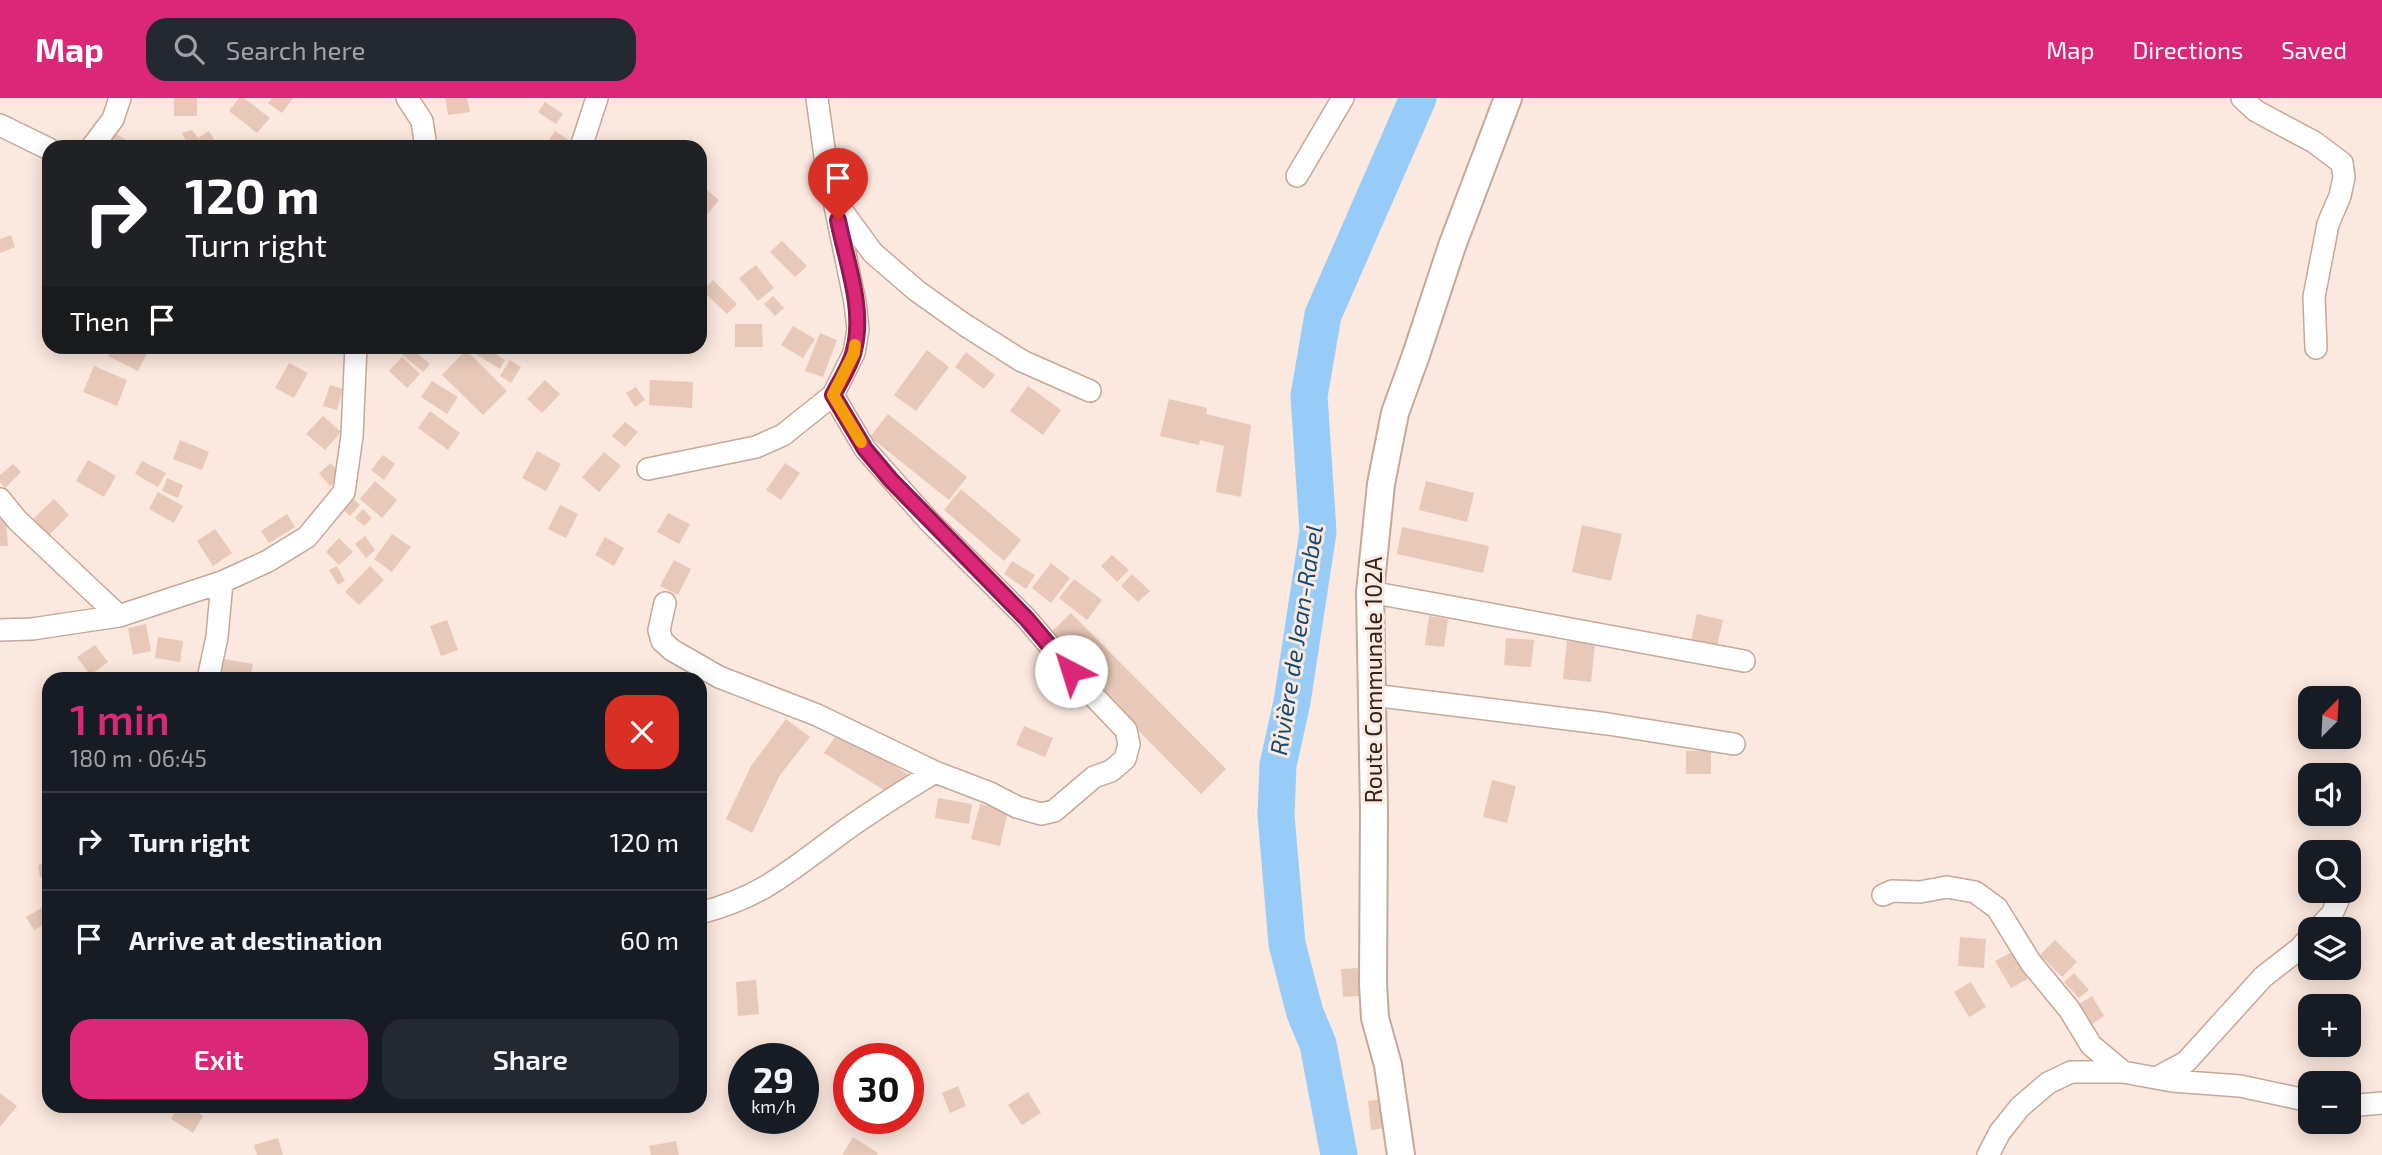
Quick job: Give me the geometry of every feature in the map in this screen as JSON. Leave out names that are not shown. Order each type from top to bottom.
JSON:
[{"type":"street","points":[[97,140],[113,120],[120,98]]},
{"type":"street","points":[[583,140],[597,98]]},
{"type":"street","points":[[648,469],[756,447],[783,435],[833,395],[854,353],[858,329],[855,302],[827,170],[817,98]]},
{"type":"street","points":[[1297,176],[1343,98]]},
{"type":"street","name":"Route Communale 102A","points":[[1401,1155],[1388,1065],[1375,1018],[1373,984],[1370,592],[1381,484],[1395,412],[1452,246],[1508,98]]},
{"type":"street","points":[[2242,98],[2256,111],[2314,142],[2342,163],[2344,177],[2340,196],[2328,225],[2314,297],[2316,348]]},
{"type":"street","points":[[413,101],[422,121],[425,140]]},
{"type":"street","points":[[0,125],[42,146]]},
{"type":"street","points":[[834,200],[873,253],[917,291],[1022,361],[1090,391]]},
{"type":"street","points":[[0,630],[32,629],[120,616],[222,582],[268,561],[307,537],[344,492],[352,436],[356,354]]},
{"type":"street","points":[[665,603],[659,630],[663,641],[680,655],[719,677],[817,715],[935,772],[990,793],[1017,807],[1041,814],[1054,811],[1094,777],[1111,771],[1125,759],[1129,744],[1126,730],[1083,685],[1026,618],[882,470],[865,449],[833,395]]},
{"type":"street","points":[[0,499],[17,520],[120,616]]},
{"type":"street","points":[[210,672],[217,637],[222,582]]},
{"type":"street","points":[[1370,592],[1744,661]]},
{"type":"street","points":[[1372,695],[1608,724],[1734,744]]},
{"type":"street","points":[[707,911],[731,905],[759,892],[884,803],[935,772]]},
{"type":"street","points":[[1883,895],[1892,891],[1947,887],[1975,892],[1997,908],[2031,963],[2070,1009],[2091,1045],[2123,1072]]},
{"type":"street","points":[[2156,1078],[2186,1062],[2263,977],[2298,950]]},
{"type":"street","points":[[1988,1155],[2000,1132],[2020,1107],[2048,1083],[2071,1072],[2123,1072],[2240,1086],[2298,1098]]},
{"type":"street","points":[[2361,1105],[2382,1103]]},
{"type":"building","points":[[174,98],[197,98],[197,116],[174,116]]},
{"type":"building","points":[[239,98],[244,98],[270,118],[257,133],[229,111]]},
{"type":"building","points":[[272,98],[293,98],[282,113],[268,103]]},
{"type":"building","points":[[445,98],[467,98],[470,112],[448,115]]},
{"type":"building","points":[[545,102],[563,114],[556,124],[538,112]]},
{"type":"building","points":[[109,130],[127,140],[104,140]]},
{"type":"building","points":[[192,130],[198,138],[209,131],[215,140],[186,140],[182,133]]},
{"type":"building","points":[[555,131],[569,140],[549,140]]},
{"type":"building","points":[[707,190],[719,200],[707,215]]},
{"type":"building","points":[[11,235],[15,247],[0,253],[0,239]]},
{"type":"building","points":[[782,241],[807,266],[795,277],[770,252]]},
{"type":"building","points":[[756,265],[774,288],[758,301],[739,278]]},
{"type":"building","points":[[713,280],[737,304],[727,314],[707,295],[707,287]]},
{"type":"building","points":[[773,296],[784,308],[775,316],[764,304]]},
{"type":"building","points":[[735,324],[762,324],[763,347],[735,347]]},
{"type":"building","points":[[793,326],[815,339],[803,358],[781,345]]},
{"type":"building","points":[[820,333],[837,340],[823,377],[805,371]]},
{"type":"building","points":[[927,350],[949,367],[916,411],[894,395]]},
{"type":"building","points":[[966,352],[995,375],[984,389],[955,367]]},
{"type":"building","points":[[109,354],[146,354],[138,371],[108,356]]},
{"type":"building","points":[[402,354],[418,354],[430,364],[423,372]]},
{"type":"building","points":[[462,354],[470,354],[507,391],[483,415],[442,375]]},
{"type":"building","points":[[475,354],[496,354],[505,360],[500,369]]},
{"type":"building","points":[[402,357],[420,374],[407,388],[389,371]]},
{"type":"building","points":[[510,360],[521,367],[511,383],[500,376]]},
{"type":"building","points":[[289,363],[308,373],[294,398],[275,388]]},
{"type":"building","points":[[94,366],[127,380],[117,406],[83,392]]},
{"type":"building","points":[[545,380],[560,394],[542,413],[527,399]]},
{"type":"building","points":[[650,380],[693,382],[692,408],[649,405]]},
{"type":"building","points":[[432,381],[458,397],[447,414],[421,397]]},
{"type":"building","points":[[330,385],[343,389],[337,410],[323,406]]},
{"type":"building","points":[[1028,386],[1061,410],[1043,435],[1010,411]]},
{"type":"building","points":[[636,387],[645,400],[635,407],[626,393]]},
{"type":"building","points":[[1169,399],[1207,408],[1206,414],[1251,425],[1241,497],[1216,492],[1224,446],[1200,440],[1199,445],[1160,436]]},
{"type":"building","points":[[430,411],[460,433],[448,450],[418,428]]},
{"type":"building","points":[[888,414],[967,477],[949,500],[870,437]]},
{"type":"building","points":[[323,416],[341,432],[325,450],[306,434]]},
{"type":"building","points":[[625,422],[638,432],[625,447],[612,436]]},
{"type":"building","points":[[180,440],[209,452],[202,470],[173,459]]},
{"type":"building","points":[[537,451],[561,464],[546,491],[522,478]]},
{"type":"building","points":[[604,452],[621,466],[599,492],[582,477]]},
{"type":"building","points":[[383,455],[395,464],[384,480],[371,470]]},
{"type":"building","points":[[88,460],[116,476],[104,497],[76,481]]},
{"type":"building","points":[[142,461],[166,473],[158,487],[135,474]]},
{"type":"building","points":[[331,463],[342,476],[330,486],[319,473]]},
{"type":"building","points":[[785,463],[800,473],[781,500],[766,490]]},
{"type":"building","points":[[13,464],[21,472],[5,488],[0,482],[0,475]]},
{"type":"building","points":[[167,478],[183,485],[178,498],[162,491]]},
{"type":"building","points":[[375,481],[397,500],[382,518],[360,499]]},
{"type":"building","points":[[1426,481],[1474,493],[1467,522],[1419,510]]},
{"type":"building","points":[[961,489],[1021,540],[1004,561],[944,510]]},
{"type":"building","points":[[158,492],[183,506],[174,523],[149,509]]},
{"type":"building","points":[[352,497],[360,505],[350,516],[341,508]]},
{"type":"building","points":[[54,499],[69,515],[48,536],[32,520]]},
{"type":"building","points":[[560,505],[578,514],[566,538],[548,529]]},
{"type":"building","points":[[363,509],[372,518],[364,526],[355,518]]},
{"type":"building","points":[[668,513],[690,524],[679,544],[657,532]]},
{"type":"building","points":[[287,514],[295,527],[269,543],[261,531]]},
{"type":"building","points":[[6,518],[8,546],[0,546],[0,519]]},
{"type":"building","points":[[1582,525],[1622,534],[1611,581],[1572,572]]},
{"type":"building","points":[[1402,527],[1489,546],[1483,573],[1397,554]]},
{"type":"building","points":[[215,529],[232,553],[213,566],[197,541]]},
{"type":"building","points":[[392,534],[411,547],[392,572],[374,559]]},
{"type":"building","points":[[365,536],[375,550],[366,558],[355,544]]},
{"type":"building","points":[[605,537],[624,548],[614,566],[595,555]]},
{"type":"building","points":[[339,538],[353,552],[339,565],[326,552]]},
{"type":"building","points":[[1112,555],[1129,570],[1117,582],[1101,566]]},
{"type":"building","points":[[674,560],[691,569],[678,595],[660,586]]},
{"type":"building","points":[[1012,561],[1035,575],[1026,589],[1004,574]]},
{"type":"building","points":[[1051,563],[1070,578],[1051,603],[1032,588]]},
{"type":"building","points":[[337,566],[345,581],[338,585],[329,570]]},
{"type":"building","points":[[370,566],[384,580],[359,605],[345,592]]},
{"type":"building","points":[[1132,574],[1150,591],[1138,602],[1121,586]]},
{"type":"building","points":[[1074,579],[1102,600],[1087,620],[1059,598]]},
{"type":"building","points":[[1071,613],[1226,769],[1201,794],[1046,637]]},
{"type":"building","points":[[1697,614],[1723,620],[1716,651],[1690,645]]},
{"type":"building","points":[[1429,616],[1448,619],[1444,647],[1425,645]]},
{"type":"building","points":[[447,620],[458,650],[441,656],[430,626]]},
{"type":"building","points":[[146,624],[151,651],[133,655],[128,628]]},
{"type":"building","points":[[158,637],[183,641],[180,662],[155,658]]},
{"type":"building","points":[[1506,638],[1534,640],[1531,667],[1504,665]]},
{"type":"building","points":[[1567,641],[1595,644],[1591,682],[1563,679]]},
{"type":"building","points":[[95,645],[108,662],[94,672],[88,672],[77,657]]},
{"type":"building","points":[[224,659],[253,664],[251,672],[221,672]]},
{"type":"building","points":[[786,719],[810,737],[780,775],[752,833],[726,819],[751,766]]},
{"type":"building","points":[[1024,726],[1053,738],[1045,757],[1016,745]]},
{"type":"building","points":[[837,734],[854,740],[915,779],[887,792],[824,753]]},
{"type":"building","points":[[1686,751],[1711,751],[1711,774],[1686,774]]},
{"type":"building","points":[[1492,780],[1516,786],[1507,823],[1483,817]]},
{"type":"building","points":[[938,798],[972,804],[969,824],[935,818]]},
{"type":"building","points":[[980,804],[1008,811],[1000,846],[971,839]]},
{"type":"building","points":[[42,864],[42,877],[40,877],[38,865]]},
{"type":"building","points":[[42,908],[42,926],[34,930],[26,917]]},
{"type":"building","points":[[1960,937],[1986,939],[1984,968],[1958,966]]},
{"type":"building","points":[[2055,940],[2077,962],[2062,977],[2040,955]]},
{"type":"building","points":[[2016,950],[2031,977],[2011,988],[1995,961]]},
{"type":"building","points":[[1358,968],[1360,996],[1343,997],[1341,969]]},
{"type":"building","points":[[2074,973],[2089,990],[2079,998],[2064,982]]},
{"type":"building","points":[[756,980],[759,1014],[738,1016],[736,982]]},
{"type":"building","points":[[1971,982],[1986,1007],[1969,1017],[1954,992]]},
{"type":"building","points":[[2092,996],[2104,1016],[2092,1024],[2079,1004]]},
{"type":"building","points":[[958,1086],[966,1106],[950,1113],[942,1093]]},
{"type":"building","points":[[1028,1092],[1041,1113],[1022,1125],[1008,1105]]},
{"type":"building","points":[[0,1093],[17,1106],[0,1127]]},
{"type":"building","points":[[1383,1099],[1386,1128],[1371,1130],[1368,1101]]},
{"type":"building","points":[[174,1113],[198,1113],[203,1116],[193,1133],[171,1119]]},
{"type":"building","points":[[853,1137],[878,1153],[877,1155],[842,1155]]},
{"type":"building","points":[[278,1138],[283,1155],[257,1155],[254,1145]]},
{"type":"building","points":[[676,1141],[679,1155],[651,1155],[649,1146]]},
{"type":"waterway","name":"Rivière de Jean-Rabel","points":[[1339,1155],[1318,1044],[1305,1013],[1287,944],[1276,815],[1278,765],[1292,702],[1318,532],[1309,396],[1323,315],[1418,98]]},
{"type":"slow traffic","points":[[855,345],[854,353],[833,395],[861,442]]},
{"type":"route","points":[[838,220],[858,329],[854,353],[833,395],[865,449],[891,480],[1026,618],[1071,671]]}]
